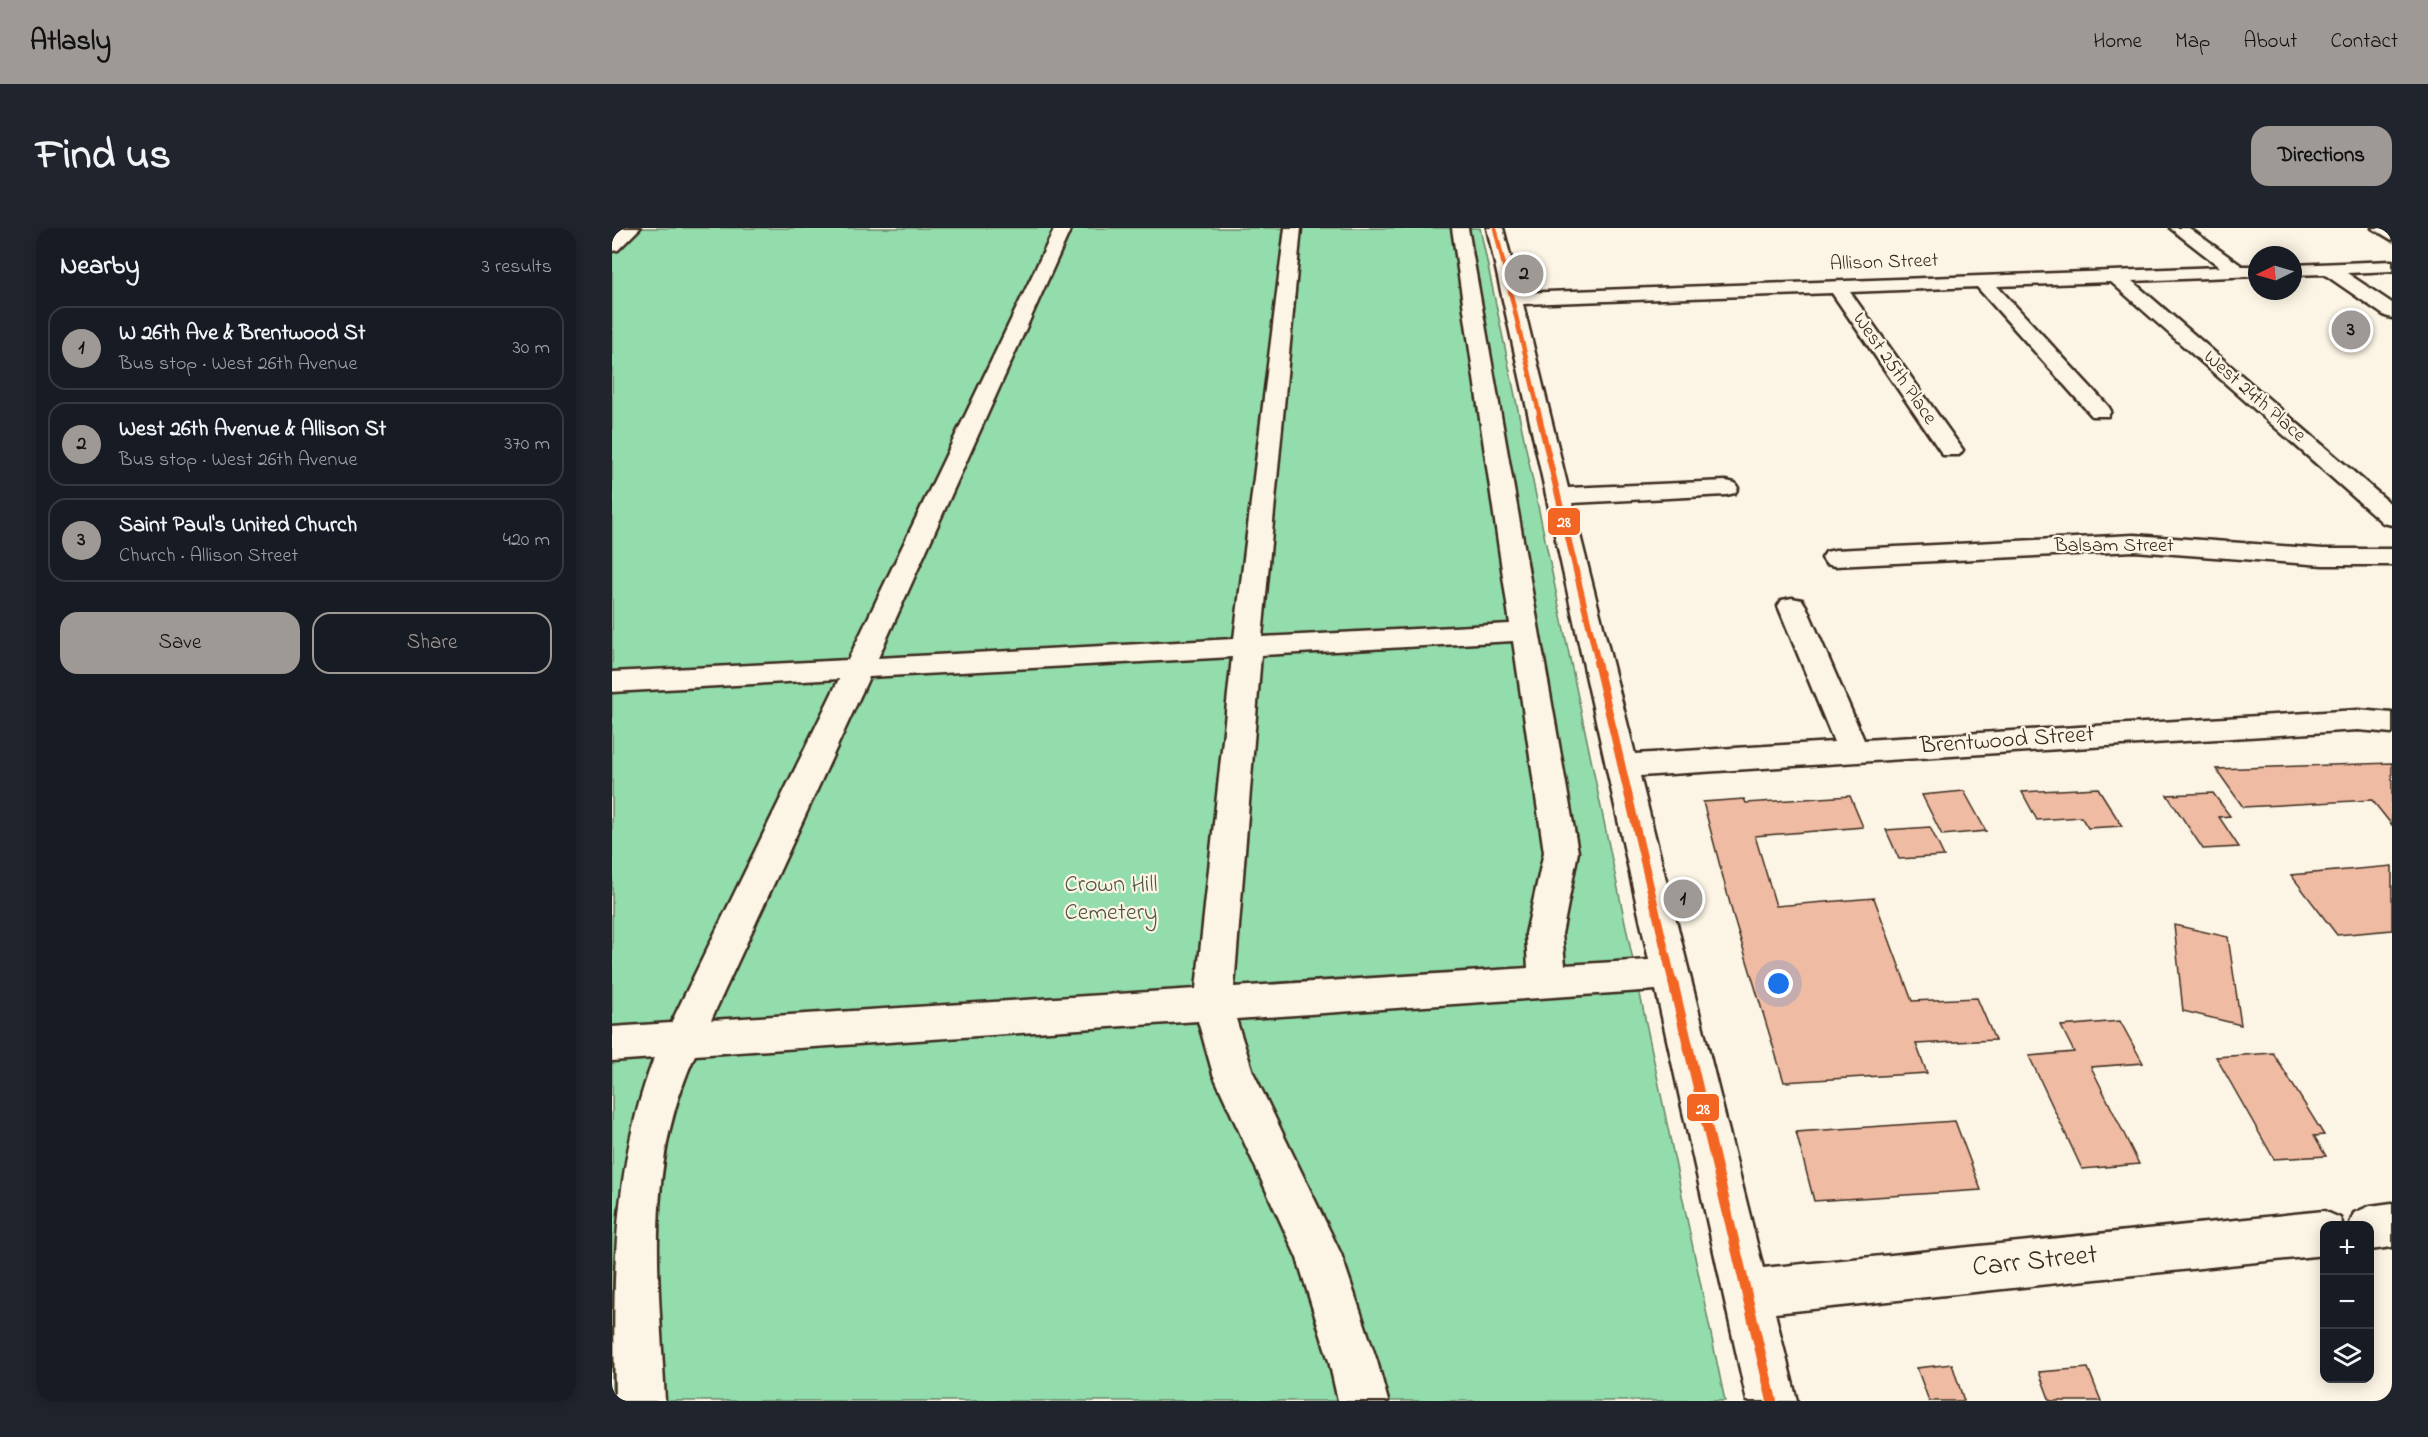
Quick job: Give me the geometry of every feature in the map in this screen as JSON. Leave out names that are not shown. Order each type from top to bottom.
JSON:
[{"type":"street","points":[[612,246],[632,228]]},
{"type":"street","points":[[640,1401],[636,1243],[639,1190],[646,1135],[663,1082],[970,432],[1063,228]]},
{"type":"street","points":[[1293,228],[1247,648],[1213,1006],[1233,1074],[1318,1254],[1353,1361],[1363,1401]]},
{"type":"street","points":[[1460,228],[1562,852],[1544,934],[1548,980]]},
{"type":"street","points":[[1496,228],[1772,1401]]},
{"type":"street","points":[[2178,228],[2238,272]]},
{"type":"street","points":[[2380,228],[2392,235]]},
{"type":"street","points":[[2302,269],[2392,266]]},
{"type":"street","points":[[2328,268],[2392,312]]},
{"type":"street","name":"Allison Street","points":[[1512,299],[2248,271]]},
{"type":"street","name":"West 24th Place","points":[[2116,277],[2392,518]]},
{"type":"street","points":[[2063,279],[2079,294],[2088,296]]},
{"type":"street","points":[[1983,282],[2100,411]]},
{"type":"street","name":"West 25th Place","points":[[1837,287],[1951,450]]},
{"type":"street","points":[[2108,298],[2140,297]]},
{"type":"street","points":[[1558,496],[1726,488]]},
{"type":"street","name":"Balsam Street","points":[[1835,558],[2134,543],[2323,557],[2392,557]]},
{"type":"street","points":[[1792,606],[1853,751]]},
{"type":"street","points":[[612,682],[1526,632]]},
{"type":"street","name":"Brentwood Street","points":[[1622,766],[2358,720],[2392,723]]},
{"type":"street","points":[[612,1044],[1213,1006],[1548,980],[1671,974]]},
{"type":"street","points":[[2374,1227],[2392,1225]]},
{"type":"street","name":"Carr Street","points":[[1746,1293],[2320,1234]]},
{"type":"green space","name":"Crown Hill Cemetery","points":[[612,228],[1480,228],[1725,1401],[612,1401]]},
{"type":"building","points":[[2392,763],[2392,825],[2372,800],[2243,807],[2216,769]]},
{"type":"building","points":[[2098,788],[2122,826],[2088,828],[2081,817],[2037,820],[2022,792]]},
{"type":"building","points":[[1964,791],[1986,831],[1942,835],[1922,795]]},
{"type":"building","points":[[2213,793],[2230,816],[2219,817],[2239,847],[2203,849],[2167,795]]},
{"type":"building","points":[[1850,796],[1863,827],[1755,836],[1776,906],[1874,898],[1912,1001],[1977,998],[1995,1040],[1916,1044],[1927,1073],[1784,1082],[1733,915],[1703,802],[1744,799],[1746,803]]},
{"type":"building","points":[[1930,827],[1944,856],[1899,859],[1886,830]]},
{"type":"building","points":[[2392,866],[2392,930],[2337,935],[2291,875]]},
{"type":"building","points":[[2174,925],[2228,937],[2241,1025],[2183,1011]]},
{"type":"building","points":[[2120,1021],[2143,1063],[2091,1067],[2139,1164],[2082,1169],[2029,1056],[2074,1052],[2061,1026]]},
{"type":"building","points":[[2273,1053],[2324,1135],[2314,1136],[2326,1156],[2274,1159],[2216,1057]]},
{"type":"building","points":[[1955,1121],[1981,1190],[1814,1201],[1796,1132]]},
{"type":"building","points":[[1952,1364],[1964,1401],[1929,1401],[1917,1368]]},
{"type":"building","points":[[2088,1368],[2101,1401],[2050,1401],[2039,1372]]},
{"type":"transit line","name":"28","points":[[1495,228],[1772,1401]]},
{"type":"place","name":"West 26th Avenue & Allison St","points":[[1524,274]]},
{"type":"place","name":"Saint Paul's United Church","points":[[2351,330]]},
{"type":"place","name":"W 26th Ave & Brentwood St","points":[[1683,899]]}]
